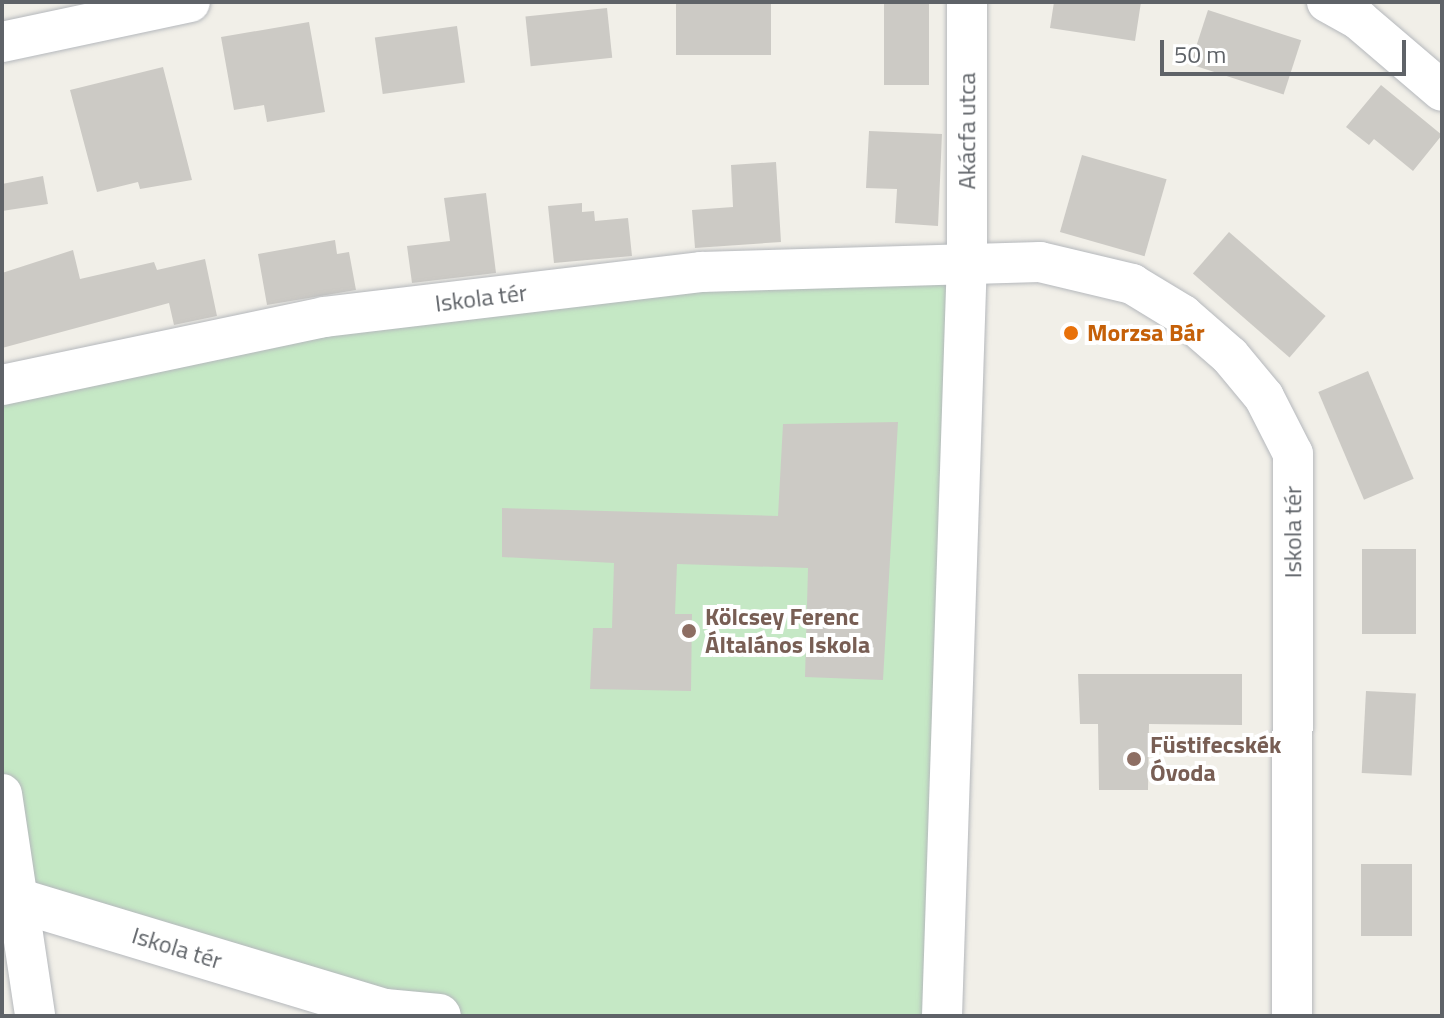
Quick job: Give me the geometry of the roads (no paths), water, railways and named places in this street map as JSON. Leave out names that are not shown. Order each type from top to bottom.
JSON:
[{"type":"street","points":[[2,42],[190,2]]},
{"type":"street","name":"Akácfa utca","points":[[967,2],[967,260]]},
{"type":"street","points":[[1327,2],[1359,20],[1442,91]]},
{"type":"street","points":[[942,1016],[967,260]]},
{"type":"street","name":"Iskola tér","points":[[2,385],[324,317],[701,272],[967,260],[1040,262],[1132,284],[1183,315],[1230,356],[1264,397],[1293,454],[1292,1016]]},
{"type":"street","points":[[2,794],[11,901],[35,1016]]},
{"type":"street","name":"Iskola tér","points":[[11,901],[385,1014],[439,1016]]},
{"type":"place","name":"Morzsa Bár","points":[[1071,333]]},
{"type":"place","name":"Kölcsey Ferenc Általános Iskola","points":[[689,631]]},
{"type":"place","name":"Füstifecskék Óvoda","points":[[1134,759]]}]
